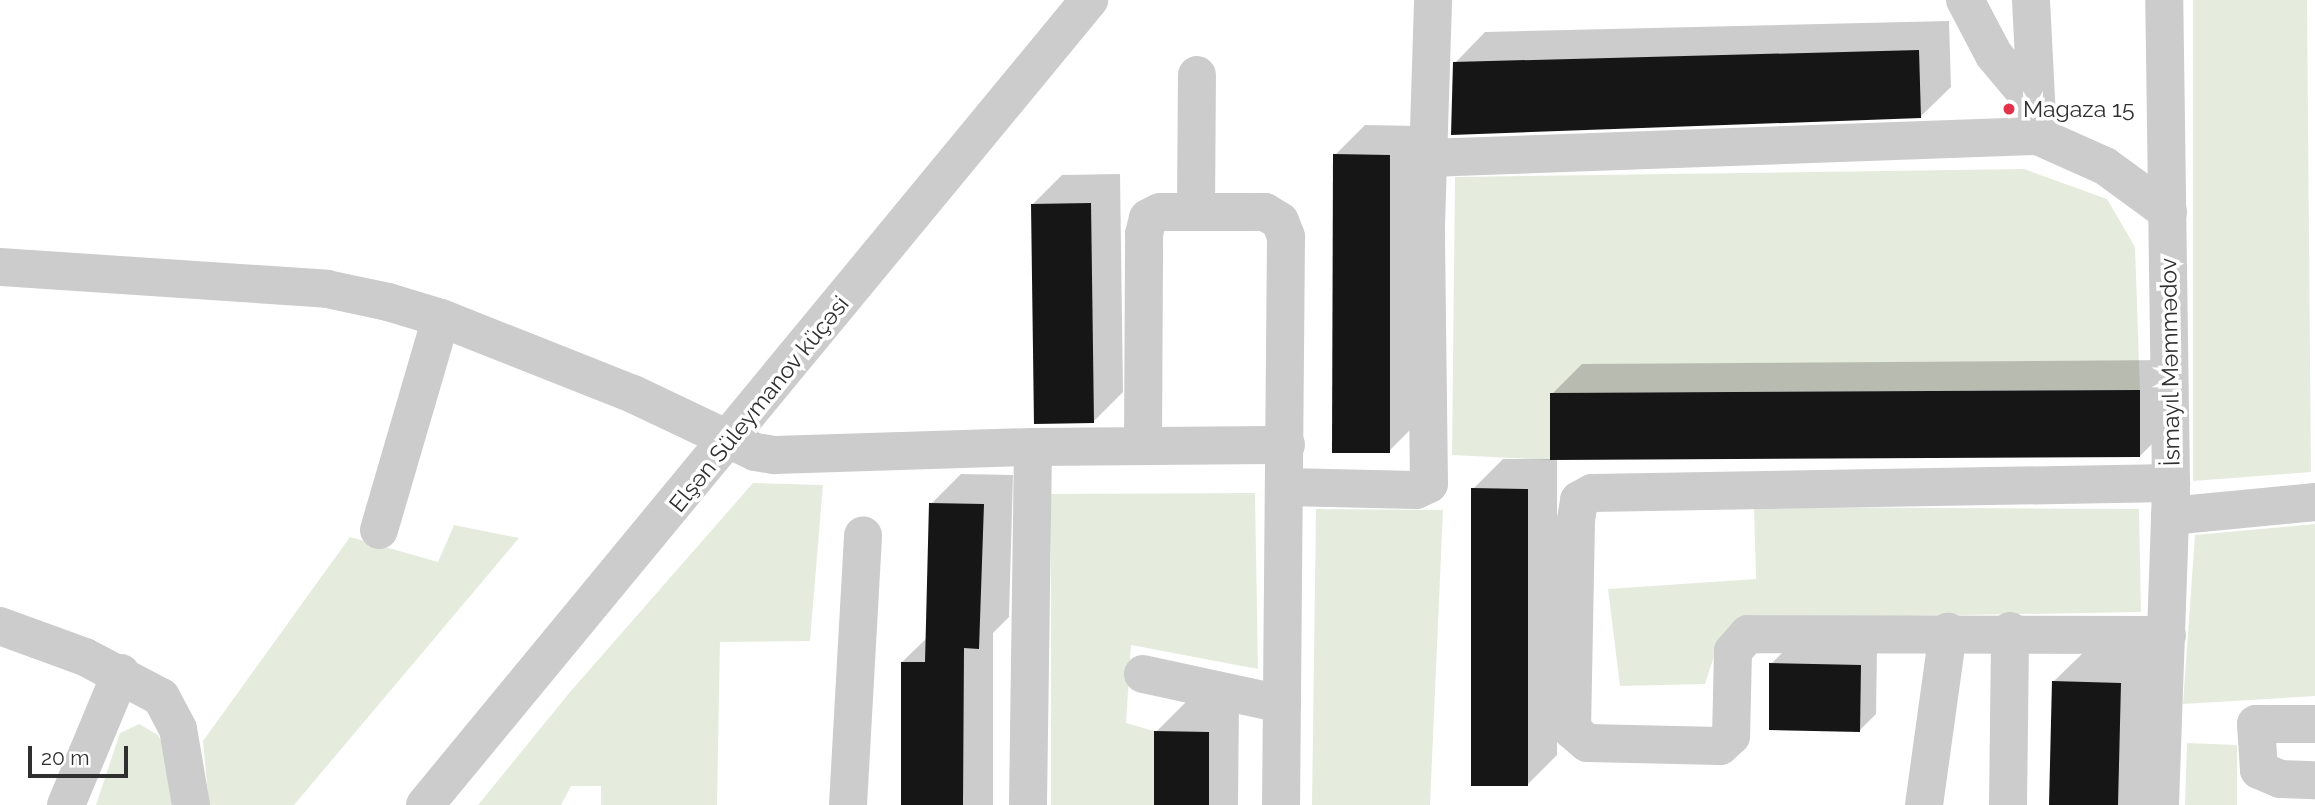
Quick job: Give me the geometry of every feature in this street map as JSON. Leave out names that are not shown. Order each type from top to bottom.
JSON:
[{"type":"street","points":[[1286,486],[1416,490],[1429,484],[1428,158],[1433,0]]},
{"type":"street","points":[[1965,0],[1994,55],[2037,120],[2168,212]]},
{"type":"street","points":[[2031,0],[2037,120]]},
{"type":"street","name":"İsmayıl Məmmədov","points":[[2160,805],[2171,499],[2164,0]]},
{"type":"street","name":"Elşən Süleymanov küçəsi","points":[[425,805],[730,440],[1083,2]]},
{"type":"street","points":[[1196,211],[1197,75]]},
{"type":"street","points":[[1428,158],[2037,120]]},
{"type":"street","points":[[1143,446],[1143,234],[1148,218],[1160,212],[1265,212],[1280,221],[1286,237],[1286,486],[1281,805]]},
{"type":"street","points":[[0,267],[327,289],[441,318],[633,394],[730,440],[775,455],[1033,447],[1286,445]]},
{"type":"street","points":[[379,530],[441,318]]},
{"type":"street","points":[[1028,805],[1033,447]]},
{"type":"street","points":[[2167,635],[2010,631],[1748,634],[1732,651],[1731,736],[1720,746],[1587,743],[1572,730],[1579,500],[1592,493],[2315,502]]},
{"type":"street","points":[[848,805],[863,535]]},
{"type":"street","points":[[0,626],[121,673],[161,697],[173,718],[189,775],[191,805]]},
{"type":"street","points":[[2008,805],[2010,631]]},
{"type":"street","points":[[1924,805],[1948,632]]},
{"type":"street","points":[[66,805],[121,673]]},
{"type":"street","points":[[1143,674],[1282,704]]},
{"type":"street","points":[[2315,724],[2256,724],[2259,771],[2280,779],[2315,780]]},
{"type":"green space","points":[[2193,0],[2307,0],[2311,472],[2193,481]]},
{"type":"green space","points":[[2024,169],[2107,199],[2135,247],[2140,390],[1550,393],[1550,460],[1452,455],[1455,177]]},
{"type":"green space","points":[[753,483],[823,485],[810,641],[720,642],[717,805],[601,805],[601,786],[571,786],[561,805],[478,805],[570,692]]},
{"type":"green space","points":[[1255,493],[1258,669],[1131,645],[1126,723],[1154,731],[1154,805],[1051,805],[1051,494]]},
{"type":"green space","points":[[1754,507],[2139,509],[2141,612],[1737,619],[1720,638],[1705,684],[1620,686],[1608,589],[1756,579]]},
{"type":"green space","points":[[1316,509],[1443,510],[1430,805],[1312,805]]},
{"type":"green space","points":[[2315,524],[2315,696],[2183,704],[2195,535]]},
{"type":"green space","points":[[454,525],[519,538],[294,805],[209,805],[203,741],[350,537],[438,562]]},
{"type":"green space","points":[[139,724],[158,735],[167,752],[173,805],[96,805],[120,733]]},
{"type":"green space","points":[[2187,743],[2237,745],[2237,805],[2185,805]]},
{"type":"building","points":[[1919,50],[1921,118],[1451,135],[1453,62]]},
{"type":"building","points":[[1333,154],[1390,155],[1390,453],[1332,453]]},
{"type":"building","points":[[1091,203],[1094,423],[1034,424],[1031,204]]},
{"type":"building","points":[[2140,390],[2140,457],[1550,460],[1550,393]]},
{"type":"building","points":[[1471,488],[1528,489],[1528,786],[1471,786]]},
{"type":"building","points":[[929,503],[984,504],[979,649],[964,648],[963,805],[901,805],[901,662],[925,662]]},
{"type":"building","points":[[1769,663],[1861,665],[1860,732],[1769,730]]},
{"type":"building","points":[[2052,681],[2121,683],[2118,805],[2049,805]]},
{"type":"building","points":[[1154,731],[1209,732],[1209,805],[1154,805]]},
{"type":"place","name":"Magaza 15","points":[[2009,109]]}]
